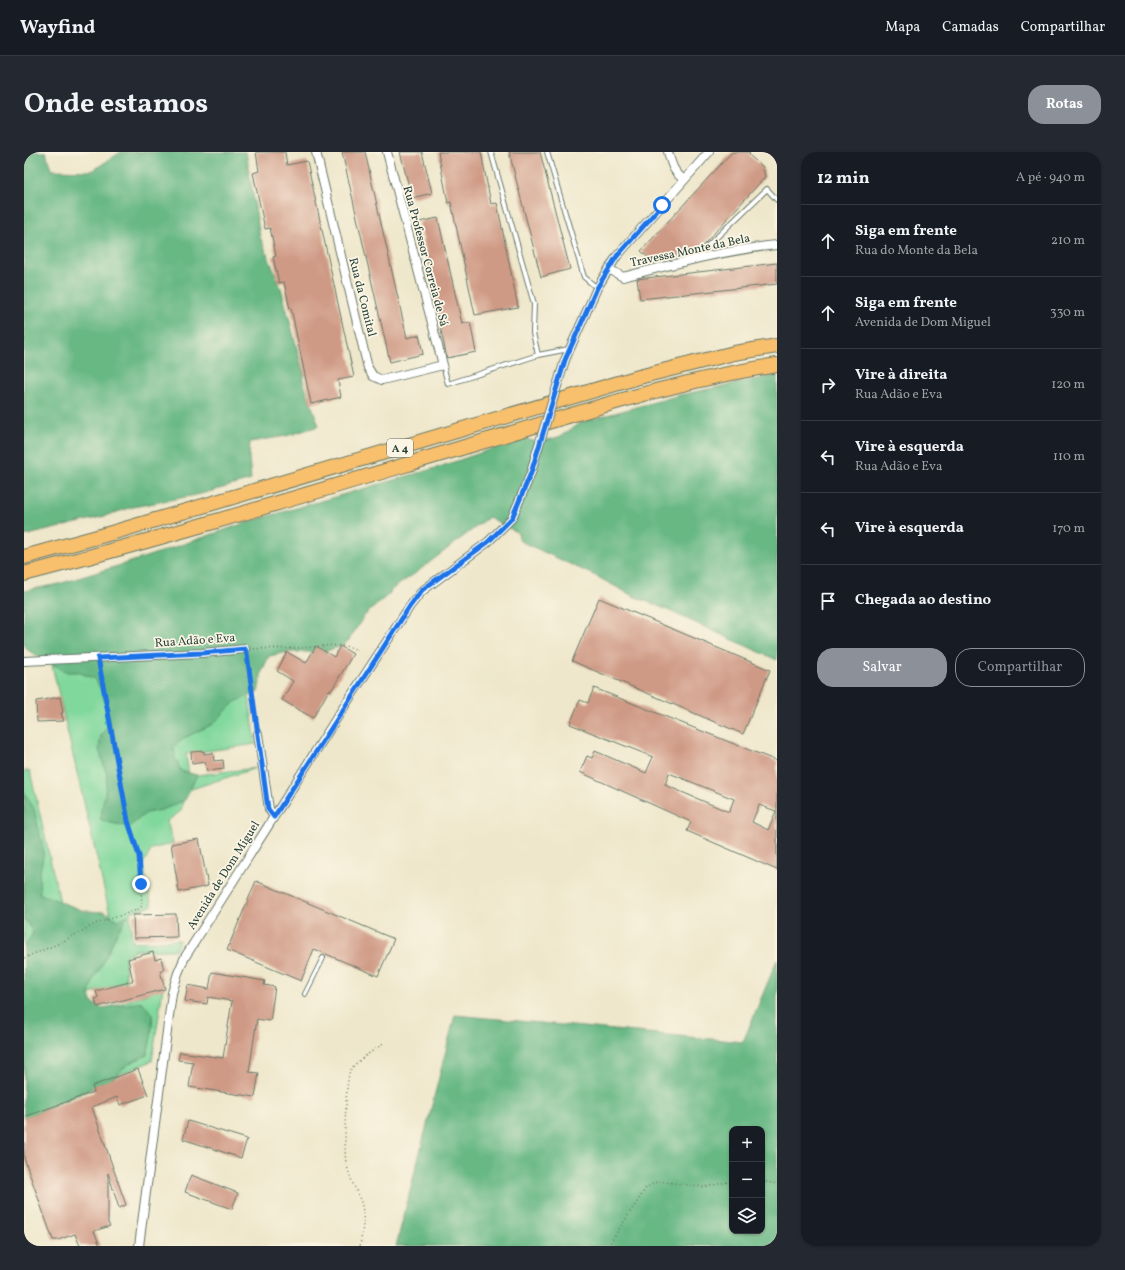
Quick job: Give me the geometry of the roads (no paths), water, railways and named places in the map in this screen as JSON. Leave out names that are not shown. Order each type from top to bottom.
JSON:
[{"type":"highway","name":"A 4","points":[[24,557],[108,534],[639,377],[734,353],[777,346]]},
{"type":"highway","name":"A 4","points":[[24,574],[114,551],[634,397],[750,369],[777,365]]},
{"type":"street","name":"Rua da Comital","points":[[316,152],[368,368],[373,376],[382,380],[443,365]]},
{"type":"street","name":"Rua Professor Correia de Sá","points":[[386,152],[443,365]]},
{"type":"street","points":[[668,152],[675,172],[684,180]]},
{"type":"street","name":"Avenida de Dom Miguel","points":[[140,1246],[172,993],[185,957],[410,606],[422,590],[488,542],[512,518],[531,473],[569,349],[597,288],[617,256],[709,152]]},
{"type":"street","name":"Travessa Monte da Bela","points":[[609,269],[623,277],[695,258],[760,246],[777,245]]},
{"type":"street","name":"Rua Adão e Eva","points":[[24,661],[202,653],[245,649]]},
{"type":"street","points":[[258,734],[268,809],[274,817]]},
{"type":"lane","points":[[491,152],[534,304],[532,333],[538,355]]},
{"type":"lane","points":[[547,152],[584,277],[597,288]]},
{"type":"lane","points":[[695,258],[767,189],[777,200]]},
{"type":"lane","points":[[443,365],[448,384],[538,355],[569,349]]},
{"type":"lane","points":[[305,994],[323,958]]}]
